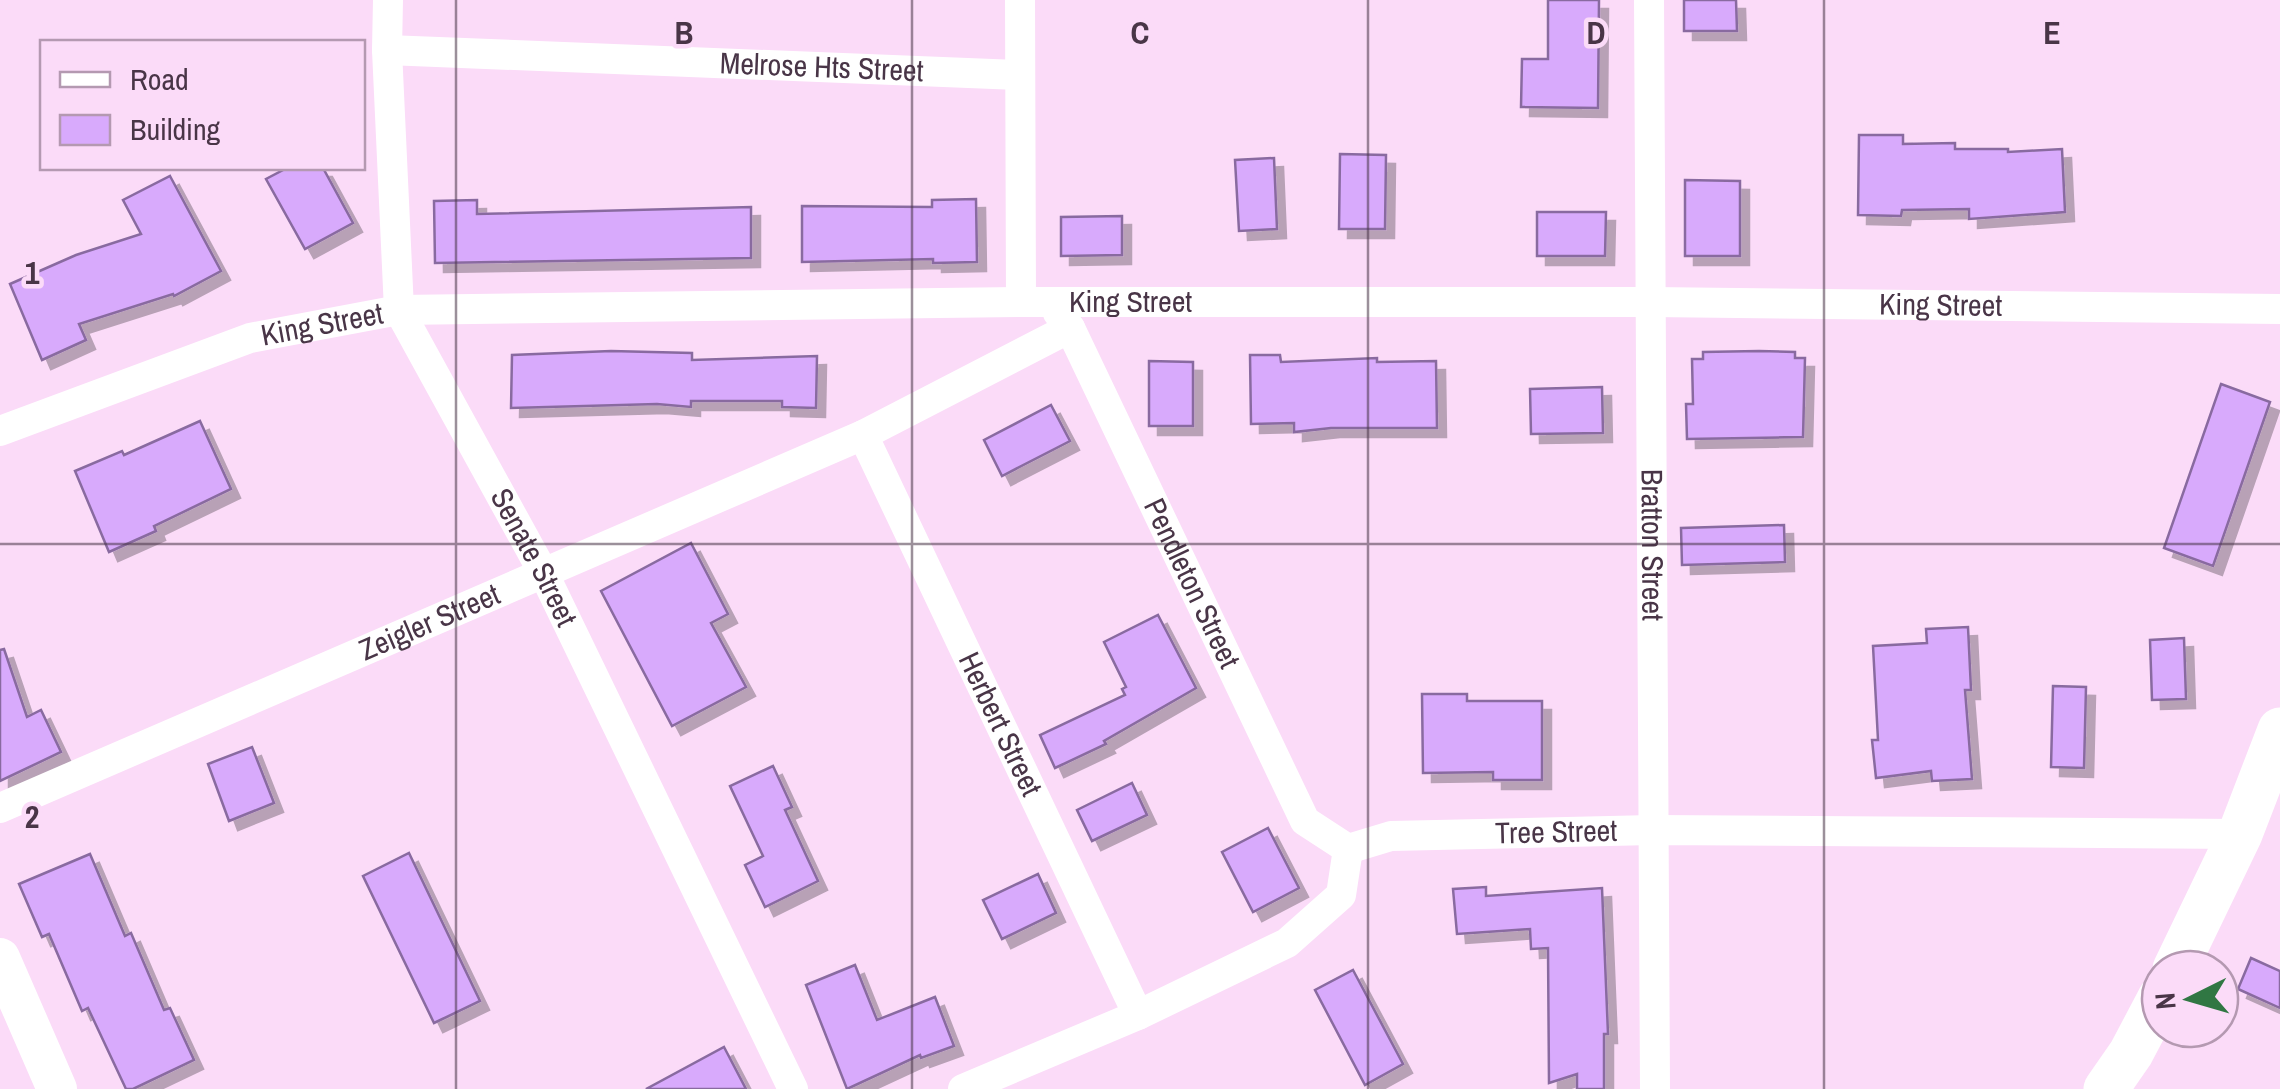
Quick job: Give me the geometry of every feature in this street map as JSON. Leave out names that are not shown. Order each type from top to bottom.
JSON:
[{"type":"main road","points":[[2185,949],[2240,834],[2271,783],[2280,730]]},
{"type":"main road","points":[[0,958],[58,1086]]},
{"type":"main road","points":[[2106,1089],[2140,1036]]},
{"type":"street","name":"Senate Street","points":[[388,0],[399,310],[544,574],[793,1089]]},
{"type":"street","points":[[1020,0],[1018,75],[1036,302]]},
{"type":"street","name":"Bratton Street","points":[[1648,0],[1656,1089]]},
{"type":"street","name":"Melrose Hts Street","points":[[387,50],[1018,75]]},
{"type":"street","name":"King Street","points":[[0,431],[250,338],[399,310],[1036,302],[1652,302],[2280,309]]},
{"type":"street","name":"Pendleton Street","points":[[1036,302],[1070,328],[1305,821],[1348,849]]},
{"type":"street","name":"Zeigler Street","points":[[0,808],[863,435],[1070,328]]},
{"type":"street","name":"Herbert Street","points":[[863,435],[1138,1014]]},
{"type":"street","name":"Tree Street","points":[[1348,849],[1391,836],[1652,830],[2240,834]]},
{"type":"street","points":[[963,1089],[1138,1014],[1287,943],[1342,895],[1348,849]]},
{"type":"building","points":[[1548,0],[1599,0],[1598,108],[1521,107],[1522,59],[1548,59]]},
{"type":"building","points":[[1684,0],[1736,0],[1737,31],[1684,31]]},
{"type":"building","points":[[1859,135],[1903,135],[1903,144],[1955,143],[1955,149],[2062,149],[2065,212],[1969,219],[1969,209],[1902,210],[1901,216],[1858,215]]},
{"type":"building","points":[[1340,154],[1386,155],[1385,229],[1339,229]]},
{"type":"building","points":[[1274,158],[1277,229],[1239,231],[1235,160]]},
{"type":"building","points":[[283,170],[324,170],[353,223],[305,249],[266,179]]},
{"type":"building","points":[[170,176],[221,271],[174,296],[79,324],[86,340],[42,360],[10,284],[76,255],[141,234],[123,200]]},
{"type":"building","points":[[1685,180],[1740,181],[1740,256],[1685,256]]},
{"type":"building","points":[[976,199],[977,262],[802,262],[802,206],[932,207],[932,200]]},
{"type":"building","points":[[477,200],[477,214],[751,207],[751,258],[435,263],[434,201]]},
{"type":"building","points":[[1537,212],[1606,212],[1605,256],[1537,256]]},
{"type":"building","points":[[1122,216],[1122,255],[1061,256],[1061,217]]},
{"type":"building","points":[[1703,352],[1795,352],[1795,358],[1805,358],[1803,437],[1687,439],[1686,404],[1693,404],[1692,359],[1703,359]]},
{"type":"building","points":[[692,353],[692,360],[817,356],[816,408],[782,407],[782,401],[691,401],[691,407],[657,404],[511,408],[512,355]]},
{"type":"building","points":[[1250,355],[1280,355],[1281,362],[1377,358],[1377,362],[1436,361],[1437,428],[1294,432],[1294,423],[1251,424]]},
{"type":"building","points":[[1149,361],[1193,362],[1193,426],[1149,426]]},
{"type":"building","points":[[2221,384],[2270,402],[2213,566],[2164,548]]},
{"type":"building","points":[[1602,387],[1603,433],[1531,434],[1530,389]]},
{"type":"building","points":[[1051,405],[1070,441],[1002,476],[984,440]]},
{"type":"building","points":[[200,421],[231,489],[109,552],[75,471],[122,451],[124,455]]},
{"type":"building","points":[[1784,525],[1785,562],[1682,565],[1681,528]]},
{"type":"building","points":[[691,543],[728,614],[711,623],[746,687],[672,726],[601,591]]},
{"type":"building","points":[[1158,615],[1196,688],[1104,741],[1106,744],[1055,768],[1040,735],[1125,695],[1122,689],[1126,687],[1104,642]]},
{"type":"building","points":[[1968,627],[1971,690],[1965,690],[1972,779],[1932,781],[1931,771],[1876,778],[1872,740],[1878,740],[1873,646],[1927,643],[1926,629]]},
{"type":"building","points":[[2184,638],[2186,699],[2152,700],[2150,640]]},
{"type":"building","points":[[4,649],[27,717],[41,710],[61,752],[0,781],[0,650]]},
{"type":"building","points":[[2053,686],[2086,687],[2084,768],[2051,767]]},
{"type":"building","points":[[1422,694],[1467,694],[1467,701],[1542,701],[1542,780],[1493,780],[1493,772],[1423,773]]},
{"type":"building","points":[[252,747],[274,803],[229,821],[208,764]]},
{"type":"building","points":[[773,766],[792,807],[785,810],[818,881],[765,907],[745,865],[763,856],[730,786]]},
{"type":"building","points":[[1132,783],[1147,815],[1092,841],[1077,810]]},
{"type":"building","points":[[1268,828],[1299,888],[1253,912],[1222,852]]},
{"type":"building","points":[[409,853],[480,1001],[434,1023],[363,876]]},
{"type":"building","points":[[90,854],[125,936],[131,933],[164,1010],[170,1008],[194,1060],[133,1089],[126,1089],[88,1008],[82,1011],[49,934],[42,937],[19,884]]},
{"type":"building","points":[[1038,874],[1056,913],[1002,939],[983,900]]},
{"type":"building","points":[[1486,887],[1486,896],[1602,888],[1608,1034],[1604,1034],[1604,1089],[1577,1089],[1577,1074],[1549,1083],[1548,948],[1531,949],[1530,929],[1457,934],[1453,889]]},
{"type":"building","points":[[2251,958],[2280,971],[2280,1008],[2240,990]]},
{"type":"building","points":[[855,965],[877,1020],[935,997],[954,1046],[921,1058],[920,1055],[847,1089],[806,985]]},
{"type":"building","points":[[1353,970],[1403,1064],[1365,1085],[1315,990]]},
{"type":"building","points":[[724,1047],[746,1089],[646,1089]]}]
